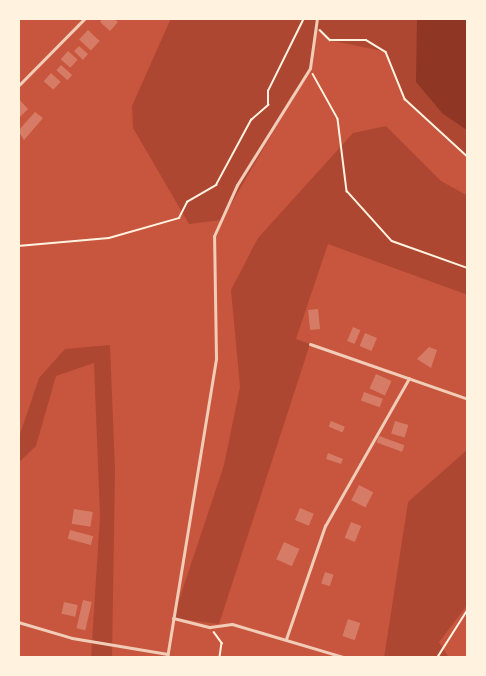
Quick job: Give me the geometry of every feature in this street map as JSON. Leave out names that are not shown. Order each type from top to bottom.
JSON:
[{"type":"street","points":[[18,87],[85,18]]},
{"type":"street","points":[[18,622],[72,638],[167,656],[216,358],[214,236],[237,185],[310,68],[317,18]]},
{"type":"street","points":[[310,344],[468,399]]},
{"type":"street","points":[[286,639],[325,526],[409,378]]},
{"type":"street","points":[[173,618],[210,627],[232,624],[347,658]]},
{"type":"path","points":[[18,246],[109,238],[179,218],[187,202],[216,185],[251,120],[268,105],[268,91],[304,18]]},
{"type":"path","points":[[317,27],[330,40],[366,40],[386,52],[405,99],[468,157]]},
{"type":"path","points":[[310,68],[338,119],[347,191],[392,241],[468,268]]},
{"type":"path","points":[[437,658],[468,609]]},
{"type":"path","points":[[210,627],[222,643],[220,658]]},
{"type":"shaded area","points":[[171,18],[417,18],[419,43],[443,114],[468,131],[468,157],[405,99],[386,52],[334,41],[317,28],[310,68],[222,220],[189,224],[133,128],[132,106]]},
{"type":"shaded area","points":[[417,18],[468,18],[468,131],[443,114],[416,82]]},
{"type":"shaded area","points":[[386,126],[441,181],[468,196],[468,295],[328,244],[296,339],[310,344],[219,624],[173,618],[224,465],[240,387],[231,290],[258,238],[353,133]]},
{"type":"shaded area","points":[[110,345],[115,470],[112,658],[91,658],[100,516],[94,363],[56,376],[36,446],[18,463],[18,440],[39,378],[65,349]]},
{"type":"shaded area","points":[[468,449],[468,604],[439,642],[449,658],[384,658],[408,502]]},
{"type":"building","points":[[103,18],[113,18],[118,22],[110,31],[100,22]]},
{"type":"building","points":[[88,30],[100,41],[91,50],[79,40]]},
{"type":"building","points":[[79,46],[88,54],[83,60],[74,51]]},
{"type":"building","points":[[68,51],[78,60],[70,68],[61,59]]},
{"type":"building","points":[[61,65],[72,75],[67,80],[56,70]]},
{"type":"building","points":[[51,73],[61,82],[53,90],[44,81]]},
{"type":"building","points":[[18,98],[28,109],[18,119]]},
{"type":"building","points":[[35,112],[43,118],[24,140],[18,131]]},
{"type":"building","points":[[318,309],[320,329],[310,330],[308,310]]},
{"type":"building","points":[[353,327],[360,330],[355,344],[347,341]]},
{"type":"building","points":[[365,333],[377,338],[371,351],[360,346]]},
{"type":"building","points":[[429,347],[437,350],[431,368],[417,359]]},
{"type":"building","points":[[376,374],[392,381],[385,396],[369,389]]},
{"type":"building","points":[[364,392],[383,399],[380,407],[361,400]]},
{"type":"building","points":[[331,421],[345,427],[342,432],[329,427]]},
{"type":"building","points":[[395,421],[408,425],[405,438],[391,433]]},
{"type":"building","points":[[379,436],[404,445],[402,452],[377,443]]},
{"type":"building","points":[[328,453],[343,459],[341,464],[326,459]]},
{"type":"building","points":[[359,485],[373,492],[366,507],[351,500]]},
{"type":"building","points":[[300,508],[314,514],[309,526],[295,520]]},
{"type":"building","points":[[74,509],[93,512],[90,527],[72,524]]},
{"type":"building","points":[[351,522],[361,526],[355,542],[345,538]]},
{"type":"building","points":[[70,530],[93,536],[91,545],[68,539]]},
{"type":"building","points":[[284,542],[300,549],[292,566],[276,559]]},
{"type":"building","points":[[325,572],[334,575],[330,586],[321,583]]},
{"type":"building","points":[[83,600],[92,602],[85,630],[76,628]]},
{"type":"building","points":[[64,602],[78,605],[75,617],[62,614]]},
{"type":"building","points":[[348,619],[360,623],[355,640],[342,636]]}]
